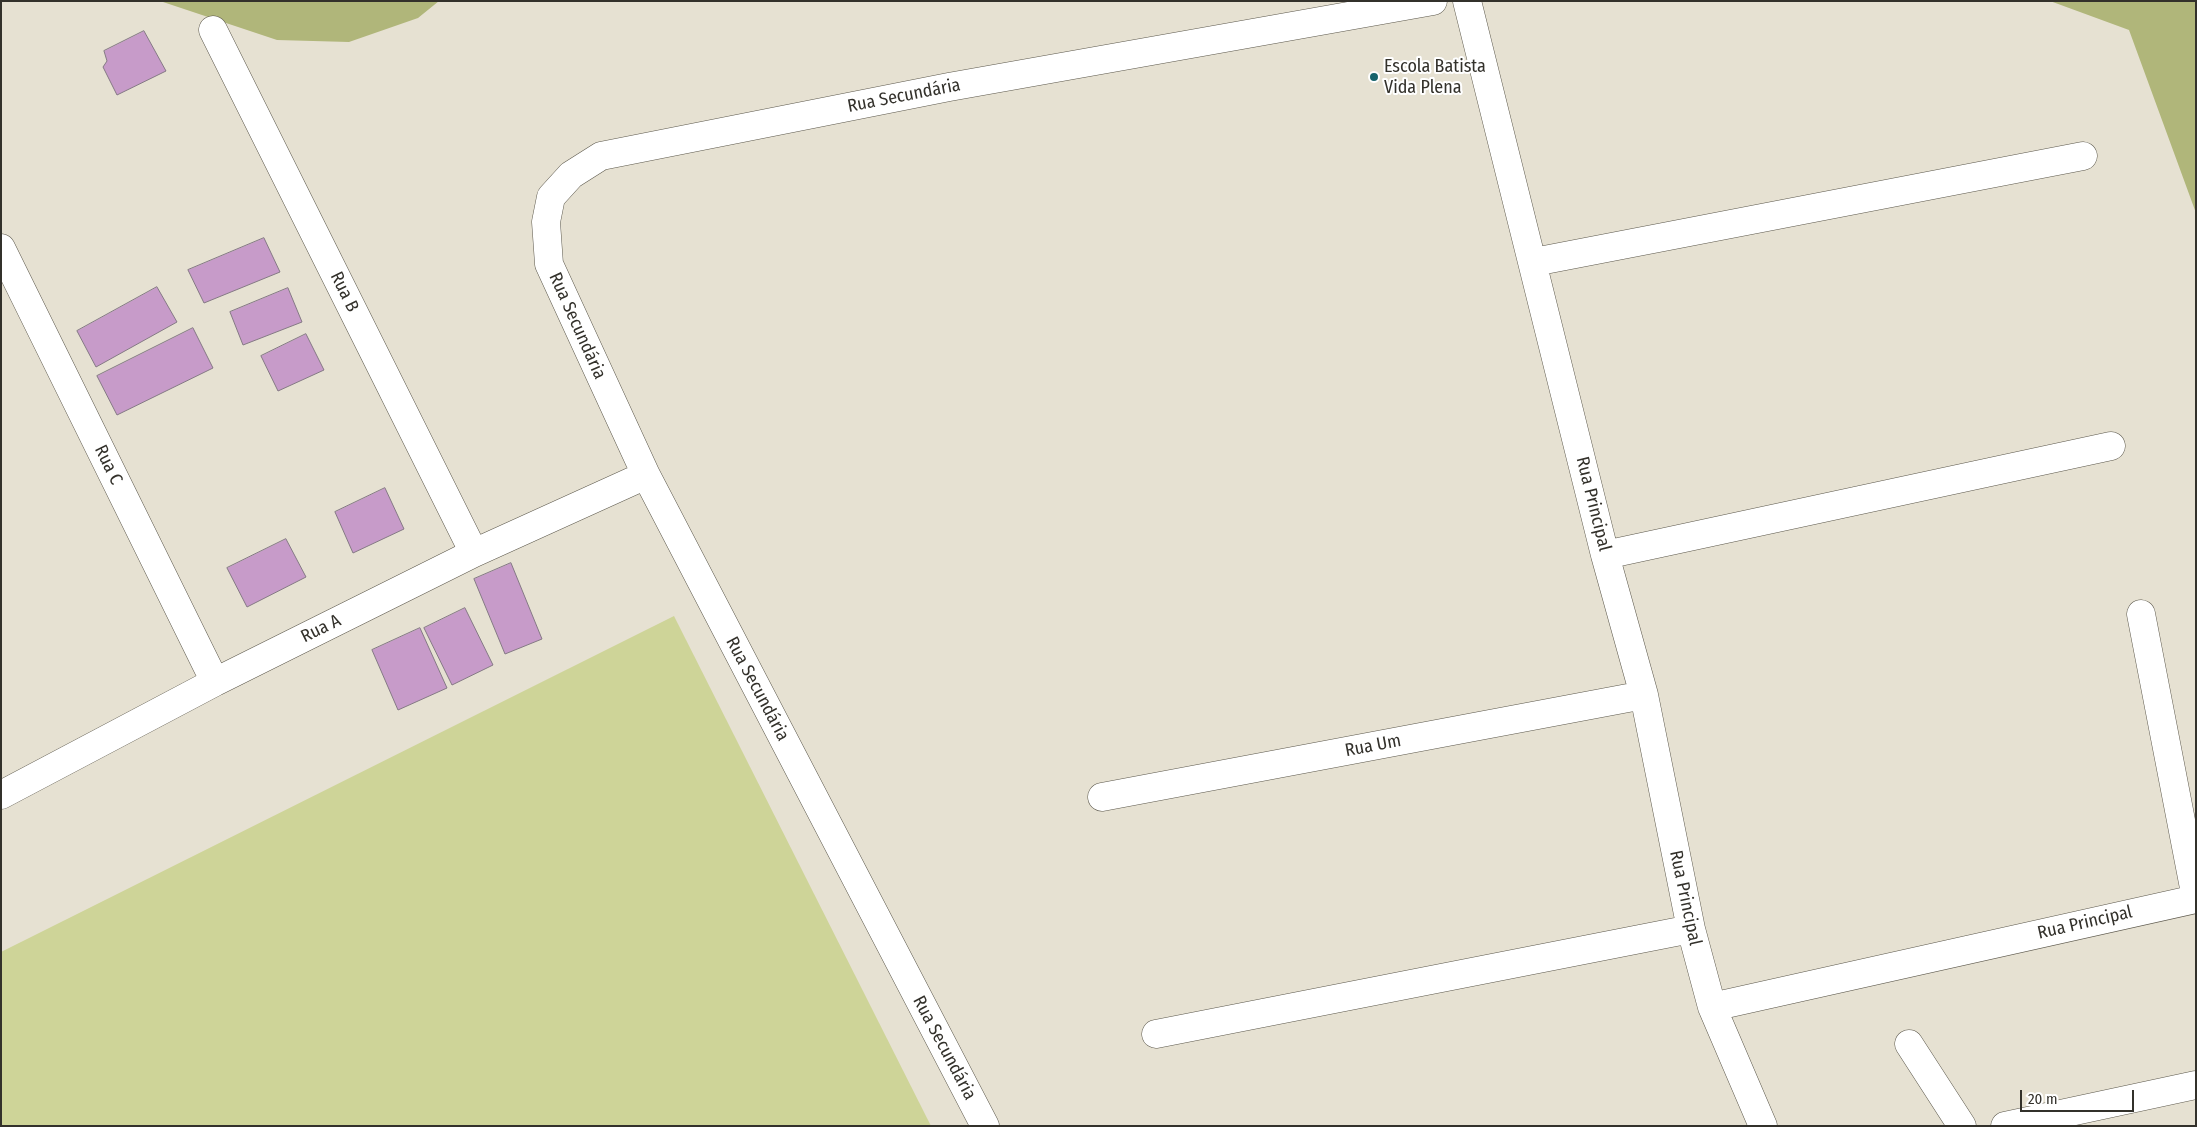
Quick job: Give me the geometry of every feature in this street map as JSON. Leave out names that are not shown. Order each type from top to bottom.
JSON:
[{"type":"street","name":"Rua Secundária","points":[[985,1126],[646,475],[549,264],[546,222],[551,197],[571,175],[600,156],[949,87],[1433,1]]},
{"type":"street","name":"Rua Principal","points":[[1467,1],[1534,262],[1605,555],[1644,695],[1691,929],[1712,1007],[1763,1126]]},
{"type":"street","name":"Rua B","points":[[213,30],[474,553]]},
{"type":"street","points":[[1534,262],[2083,156]]},
{"type":"street","name":"Rua C","points":[[1,248],[215,682]]},
{"type":"street","points":[[1605,555],[2111,446]]},
{"type":"street","name":"Rua A","points":[[1,795],[215,682],[474,553],[646,475]]},
{"type":"street","points":[[2140,614],[2196,898]]},
{"type":"street","name":"Rua Um","points":[[1102,797],[1644,695]]},
{"type":"street","name":"Rua Principal","points":[[1712,1007],[2196,898]]},
{"type":"street","points":[[1156,1034],[1691,929]]},
{"type":"street","points":[[1909,1044],[1962,1126]]},
{"type":"street","points":[[2005,1126],[2196,1084]]},
{"type":"green space","points":[[160,1],[439,1],[418,18],[349,42],[277,40]]},
{"type":"green space","points":[[2050,1],[2196,1],[2196,213],[2129,30]]},
{"type":"green space","points":[[674,616],[931,1126],[1,1126],[1,952]]},
{"type":"building","points":[[144,31],[166,71],[117,95],[103,67],[107,61],[104,51]]},
{"type":"building","points":[[264,238],[280,272],[204,303],[188,270]]},
{"type":"building","points":[[157,287],[177,322],[96,367],[77,331]]},
{"type":"building","points":[[288,288],[302,322],[243,345],[230,312]]},
{"type":"building","points":[[193,328],[213,368],[117,415],[97,376]]},
{"type":"building","points":[[306,334],[324,370],[278,391],[261,356]]},
{"type":"building","points":[[385,488],[404,529],[353,553],[335,512]]},
{"type":"building","points":[[286,539],[306,577],[247,607],[227,568]]},
{"type":"building","points":[[511,563],[542,639],[505,654],[474,579]]},
{"type":"building","points":[[465,608],[493,665],[452,685],[424,628]]},
{"type":"building","points":[[420,628],[447,688],[398,710],[372,650]]},
{"type":"place","name":"Escola Batista Vida Plena","points":[[1374,77]]}]
